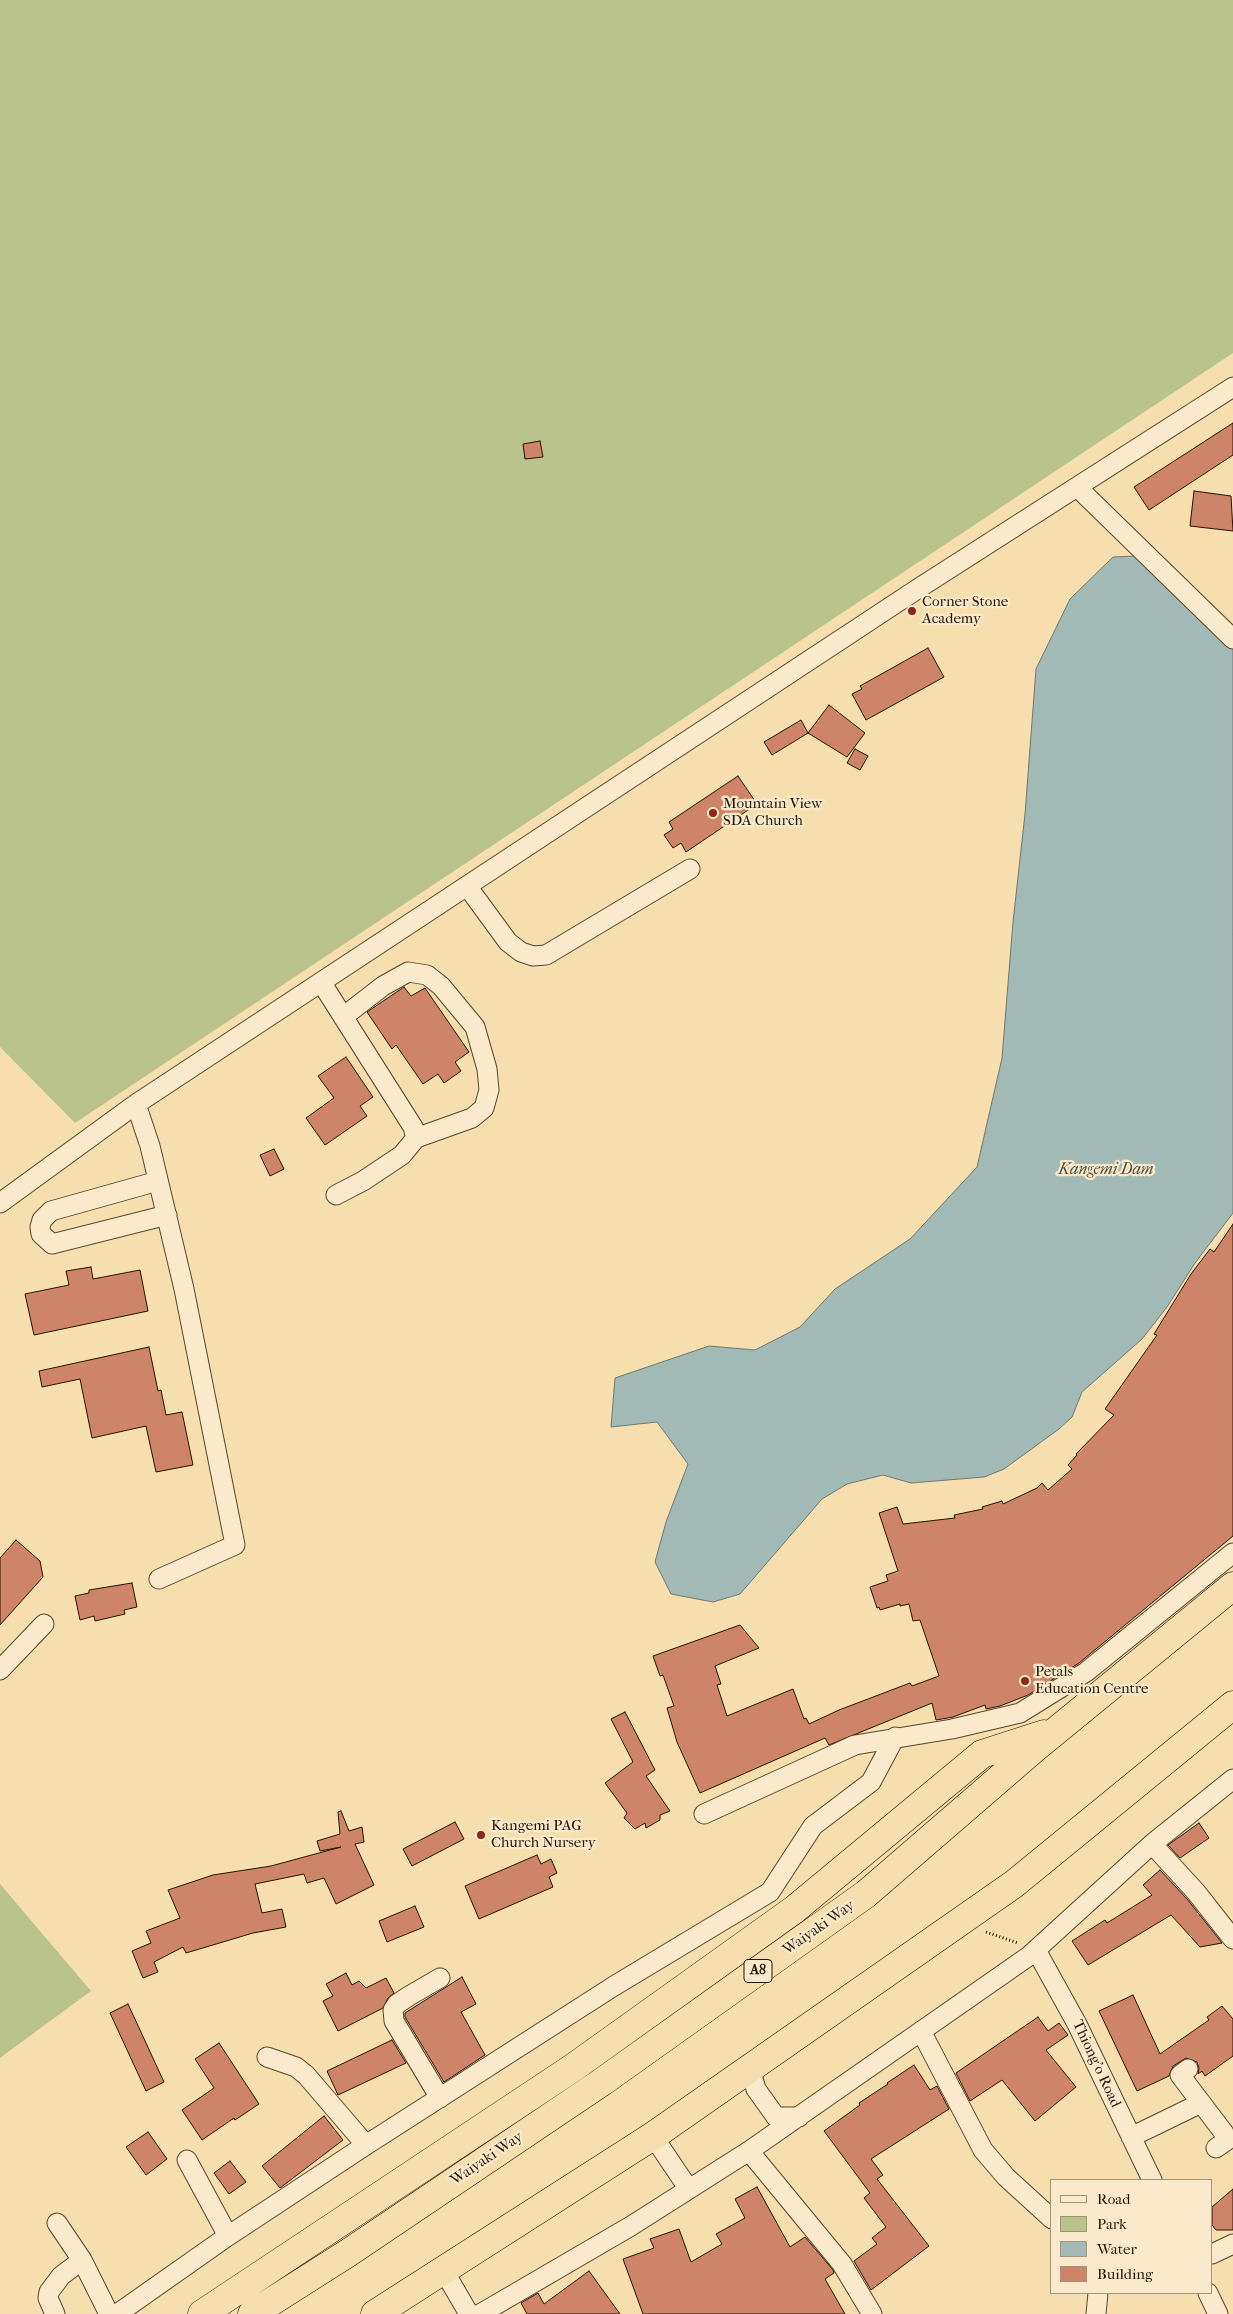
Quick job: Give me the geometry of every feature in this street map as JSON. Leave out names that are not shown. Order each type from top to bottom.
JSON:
[{"type":"highway","name":"Waiyaki Way","points":[[260,2312],[602,2082],[866,1894],[1058,1730],[1233,1586]]},
{"type":"highway","points":[[375,2314],[653,2136],[1014,1884],[1233,1705]]},
{"type":"highway","points":[[202,2314],[574,2067],[795,1909],[982,1754],[1058,1730]]},
{"type":"street","points":[[0,1203],[136,1104],[919,588],[1233,387]]},
{"type":"street","points":[[1077,487],[1233,640]]},
{"type":"street","points":[[467,886],[508,942],[520,952],[533,956],[546,955],[690,869]]},
{"type":"street","points":[[336,1195],[364,1182],[402,1154],[416,1138],[472,1118],[484,1108],[489,1090],[487,1069],[475,1027],[441,986],[427,975],[408,972],[383,986],[343,1017]]},
{"type":"street","points":[[321,982],[413,1127],[416,1138]]},
{"type":"street","points":[[136,1104],[150,1146],[184,1289],[235,1545],[159,1579]]},
{"type":"street","points":[[158,1181],[51,1212],[42,1220],[41,1234],[52,1244],[166,1215]]},
{"type":"street","points":[[704,1814],[855,1745],[952,1729],[1020,1712],[1086,1672],[1233,1554]]},
{"type":"street","points":[[0,1670],[44,1624]]},
{"type":"street","points":[[118,2314],[228,2236],[366,2145],[614,1986],[770,1892],[813,1826],[871,1782],[895,1737]]},
{"type":"street","points":[[480,2314],[631,2226],[800,2117],[1036,1950],[1152,1844],[1232,1782]]},
{"type":"street","points":[[1152,1844],[1196,1892],[1233,1939]]},
{"type":"street","name":"Thiong'o Road","points":[[1036,1950],[1077,2024],[1152,2179]]},
{"type":"street","points":[[440,1978],[397,2004],[393,2010],[394,2021],[440,2098]]},
{"type":"street","points":[[921,2031],[983,2150],[1006,2177],[1050,2217]]},
{"type":"street","points":[[268,2057],[296,2068],[306,2075],[366,2145]]},
{"type":"street","points":[[750,2068],[756,2089],[776,2117],[800,2117]]},
{"type":"street","points":[[1188,2069],[1180,2075],[1224,2133],[1226,2141],[1216,2148]]},
{"type":"street","points":[[1131,2138],[1201,2103]]},
{"type":"street","points":[[653,2136],[688,2188]]},
{"type":"street","points":[[748,2151],[842,2264],[872,2314]]},
{"type":"street","points":[[187,2160],[228,2236]]},
{"type":"street","points":[[57,2224],[82,2260],[109,2314]]},
{"type":"street","points":[[1213,2254],[1233,2244]]},
{"type":"street","points":[[55,2314],[48,2298],[49,2292],[61,2276],[82,2260]]},
{"type":"street","points":[[444,2271],[469,2314]]},
{"type":"street","points":[[1096,2314],[1098,2294]]},
{"type":"street","points":[[1208,2294],[1218,2314]]},
{"type":"path","points":[[950,1928],[990,1933],[1036,1950]]},
{"type":"green space","points":[[0,0],[1233,0],[1233,353],[75,1123],[0,1047]]},
{"type":"green space","points":[[0,1884],[91,1991],[0,2058]]},
{"type":"water","name":"Kangemi Dam","points":[[1138,556],[1233,644],[1233,1213],[1195,1263],[1167,1307],[1142,1339],[1082,1392],[1072,1417],[1059,1429],[1004,1469],[984,1477],[911,1483],[883,1475],[847,1484],[822,1499],[740,1594],[713,1602],[671,1594],[655,1562],[666,1522],[688,1464],[657,1422],[611,1427],[615,1378],[709,1346],[755,1350],[800,1327],[835,1289],[910,1239],[977,1167],[1002,1058],[1013,922],[1025,814],[1036,669],[1070,599],[1113,557]]},
{"type":"building","points":[[1233,423],[1233,455],[1149,510],[1134,487]]},
{"type":"building","points":[[540,441],[543,457],[525,459],[523,444]]},
{"type":"building","points":[[1194,491],[1231,496],[1233,531],[1190,526]]},
{"type":"building","points":[[928,648],[944,677],[866,720],[852,694],[862,689],[860,686]]},
{"type":"building","points":[[829,705],[865,733],[847,757],[808,733]]},
{"type":"building","points":[[801,720],[808,733],[772,755],[764,742]]},
{"type":"building","points":[[855,749],[868,756],[860,770],[847,763]]},
{"type":"building","name":"Mountain View SDA Church","points":[[738,776],[757,804],[686,852],[681,843],[673,848],[664,835],[673,829],[669,822]]},
{"type":"building","points":[[404,987],[411,996],[425,988],[469,1052],[455,1062],[461,1071],[444,1083],[438,1074],[423,1084],[396,1045],[392,1049],[367,1012]]},
{"type":"building","points":[[346,1057],[373,1097],[360,1106],[367,1116],[325,1145],[306,1118],[334,1098],[318,1076]]},
{"type":"building","points":[[274,1149],[284,1169],[270,1176],[260,1155]]},
{"type":"building","points":[[1233,1224],[1233,1536],[1079,1663],[1028,1695],[1000,1706],[986,1709],[985,1705],[953,1717],[936,1720],[932,1703],[829,1745],[825,1738],[700,1793],[677,1742],[667,1708],[674,1706],[663,1675],[660,1676],[653,1656],[740,1625],[759,1648],[715,1666],[721,1684],[717,1685],[727,1716],[793,1689],[804,1719],[806,1718],[809,1724],[839,1710],[910,1683],[912,1686],[939,1676],[920,1620],[913,1621],[909,1604],[900,1606],[900,1604],[880,1610],[879,1607],[877,1608],[870,1587],[888,1581],[886,1575],[898,1571],[879,1513],[897,1507],[903,1524],[955,1518],[954,1515],[983,1509],[982,1507],[1002,1501],[1003,1504],[1037,1488],[1042,1483],[1048,1490],[1072,1469],[1068,1465],[1076,1454],[1114,1415],[1105,1409],[1157,1335],[1154,1334],[1191,1274],[1210,1249],[1214,1252]]},
{"type":"building","points":[[91,1267],[93,1279],[140,1270],[148,1311],[34,1335],[25,1294],[69,1285],[66,1271]]},
{"type":"building","points":[[149,1347],[158,1391],[161,1390],[166,1415],[182,1412],[193,1465],[156,1472],[146,1426],[92,1438],[80,1379],[42,1387],[39,1371]]},
{"type":"building","points":[[16,1540],[40,1561],[43,1577],[0,1625],[0,1558]]},
{"type":"building","points":[[132,1583],[137,1607],[124,1610],[125,1614],[95,1621],[94,1616],[80,1620],[75,1596],[89,1593],[89,1590]]},
{"type":"building","points":[[625,1712],[655,1770],[646,1776],[670,1811],[660,1815],[660,1820],[646,1828],[645,1823],[635,1829],[624,1818],[627,1813],[605,1783],[633,1762],[611,1719]]},
{"type":"building","points":[[341,1811],[349,1831],[362,1827],[364,1842],[355,1844],[374,1885],[336,1904],[324,1878],[307,1883],[304,1874],[255,1884],[262,1913],[282,1909],[286,1927],[253,1933],[186,1953],[183,1947],[154,1962],[158,1972],[143,1978],[132,1951],[151,1943],[146,1931],[180,1918],[168,1890],[213,1875],[271,1866],[341,1847],[320,1851],[317,1841],[340,1834],[338,1812]]},
{"type":"building","points":[[455,1822],[464,1839],[412,1866],[403,1849]]},
{"type":"building","points":[[1199,1823],[1209,1838],[1180,1858],[1168,1845]]},
{"type":"building","points":[[537,1855],[541,1864],[551,1859],[557,1873],[549,1877],[553,1887],[479,1919],[465,1886]]},
{"type":"building","points":[[1160,1870],[1187,1899],[1222,1943],[1200,1947],[1171,1915],[1088,1965],[1072,1941],[1105,1920],[1107,1923],[1152,1895],[1143,1885]]},
{"type":"building","points":[[415,1906],[424,1927],[387,1942],[379,1921]]},
{"type":"building","points":[[346,1973],[352,1985],[359,1981],[366,1988],[386,1978],[394,1993],[388,1998],[383,2008],[338,2031],[323,2001],[333,1996],[326,1984]]},
{"type":"building","points":[[462,1977],[476,2004],[461,2012],[485,2055],[444,2082],[405,2017],[405,2013]]},
{"type":"building","points":[[1133,1995],[1160,2054],[1209,2020],[1207,2017],[1222,2006],[1233,2019],[1233,2056],[1205,2076],[1202,2071],[1198,2074],[1197,2062],[1186,2058],[1173,2066],[1169,2076],[1137,2091],[1099,2011]]},
{"type":"building","points":[[128,2004],[164,2082],[146,2091],[110,2013]]},
{"type":"building","points":[[1038,2017],[1048,2031],[1059,2023],[1068,2035],[1046,2050],[1076,2087],[1035,2121],[1002,2080],[970,2101],[956,2073]]},
{"type":"building","points":[[392,2040],[406,2063],[338,2095],[327,2071]]},
{"type":"building","points":[[219,2043],[259,2104],[235,2120],[234,2118],[202,2140],[182,2110],[214,2088],[195,2059]]},
{"type":"building","points":[[914,2065],[930,2090],[937,2086],[949,2109],[871,2159],[883,2175],[877,2179],[929,2246],[871,2290],[854,2261],[877,2244],[872,2238],[886,2227],[864,2198],[870,2193],[824,2131],[860,2105],[859,2103]]},
{"type":"building","points":[[324,2116],[343,2140],[280,2188],[262,2166]]},
{"type":"building","points":[[148,2132],[167,2159],[146,2175],[126,2147]]},
{"type":"building","points":[[230,2161],[246,2182],[229,2194],[214,2173]]},
{"type":"building","points":[[757,2187],[790,2247],[805,2237],[833,2270],[834,2273],[825,2279],[845,2314],[643,2314],[623,2259],[654,2248],[650,2239],[679,2229],[691,2262],[722,2244],[716,2234],[745,2218],[735,2199]]},
{"type":"building","points":[[1233,2189],[1233,2230],[1216,2230],[1213,2226],[1213,2206]]},
{"type":"building","points":[[589,2271],[620,2314],[527,2314],[521,2303],[538,2293],[544,2304]]},
{"type":"place","name":"Corner Stone Academy","points":[[912,611]]},
{"type":"place","name":"Mountain View SDA Church","points":[[713,813]]},
{"type":"place","name":"Petals Education Centre","points":[[1025,1681]]},
{"type":"place","name":"Kangemi PAG Church Nursery","points":[[481,1835]]}]
